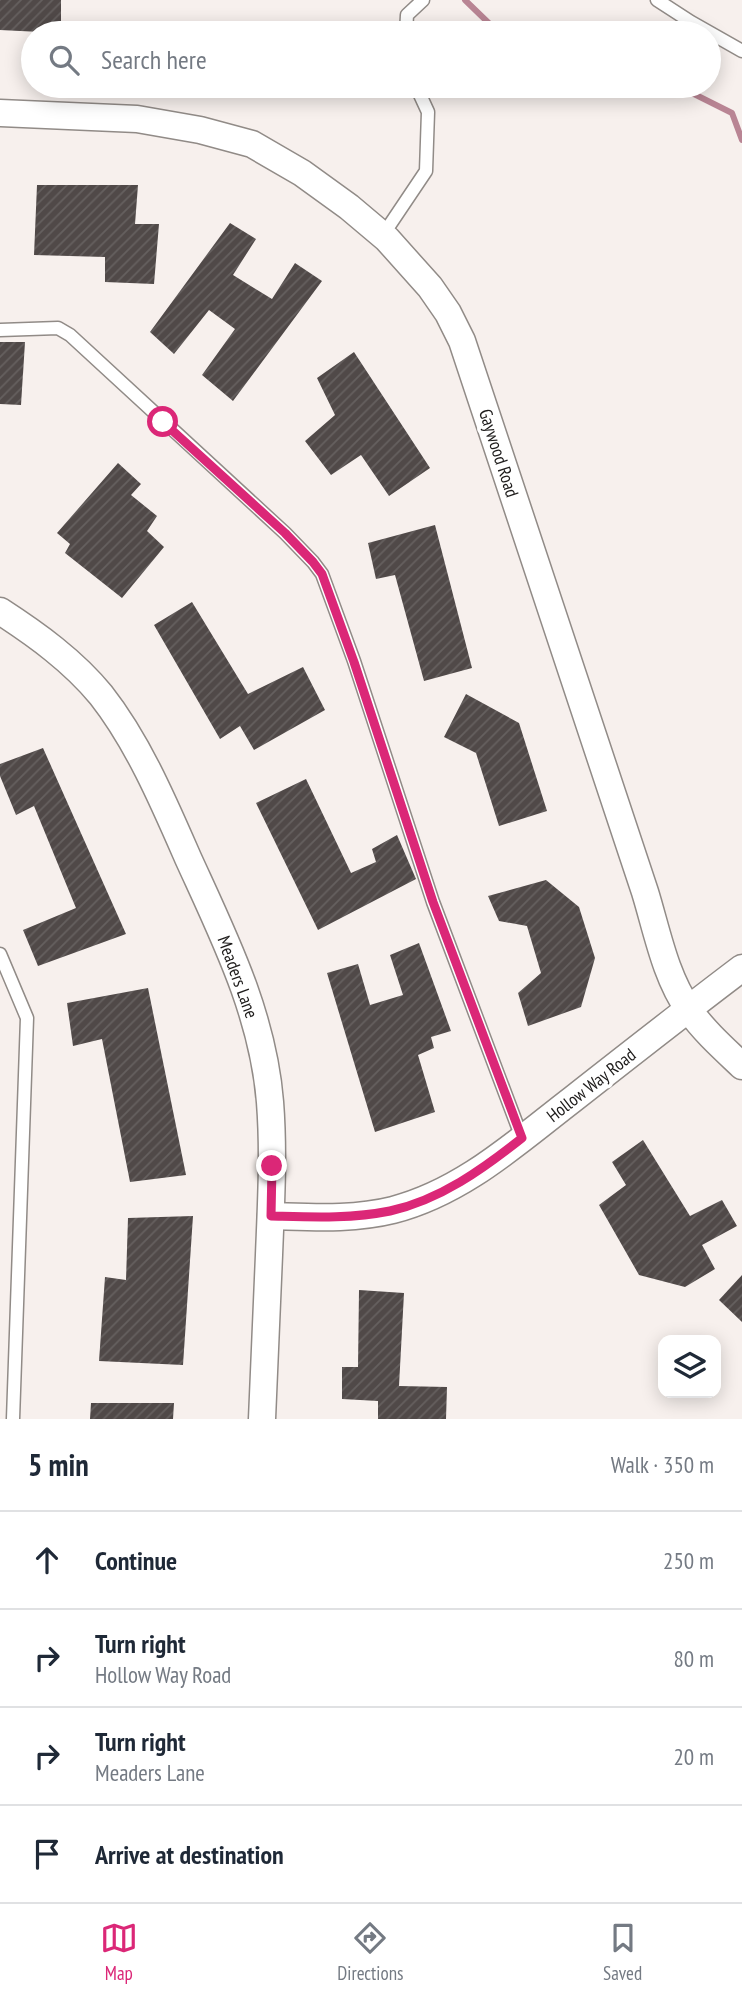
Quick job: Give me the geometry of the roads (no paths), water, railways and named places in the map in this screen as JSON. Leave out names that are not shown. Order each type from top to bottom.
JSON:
[{"type":"street","name":"Gaywood Road","points":[[0,113],[137,119],[200,130],[252,145],[302,173],[349,207],[383,235],[430,287],[448,313],[462,341],[672,979],[688,1009],[742,1066]]},
{"type":"street","name":"Meaders Lane","points":[[0,611],[63,656],[101,695],[132,743],[163,802],[236,964],[261,1045],[270,1100],[271,1216],[262,1419]]},
{"type":"street","name":"Hollow Way Road","points":[[271,1216],[354,1216],[392,1210],[434,1196],[491,1163],[742,968]]},
{"type":"lane","points":[[407,21],[407,15],[423,0]]},
{"type":"lane","points":[[657,0],[692,21]]},
{"type":"lane","points":[[721,38],[742,51]]},
{"type":"lane","points":[[383,235],[426,171],[428,112],[422,98]]},
{"type":"lane","points":[[0,330],[58,328],[70,335],[285,533],[322,574],[354,662],[433,902],[522,1138]]},
{"type":"lane","points":[[0,954],[27,1018],[13,1419]]},
{"type":"waterway","points":[[465,0],[487,21]]},
{"type":"waterway","points":[[702,98],[732,113],[742,140]]}]
